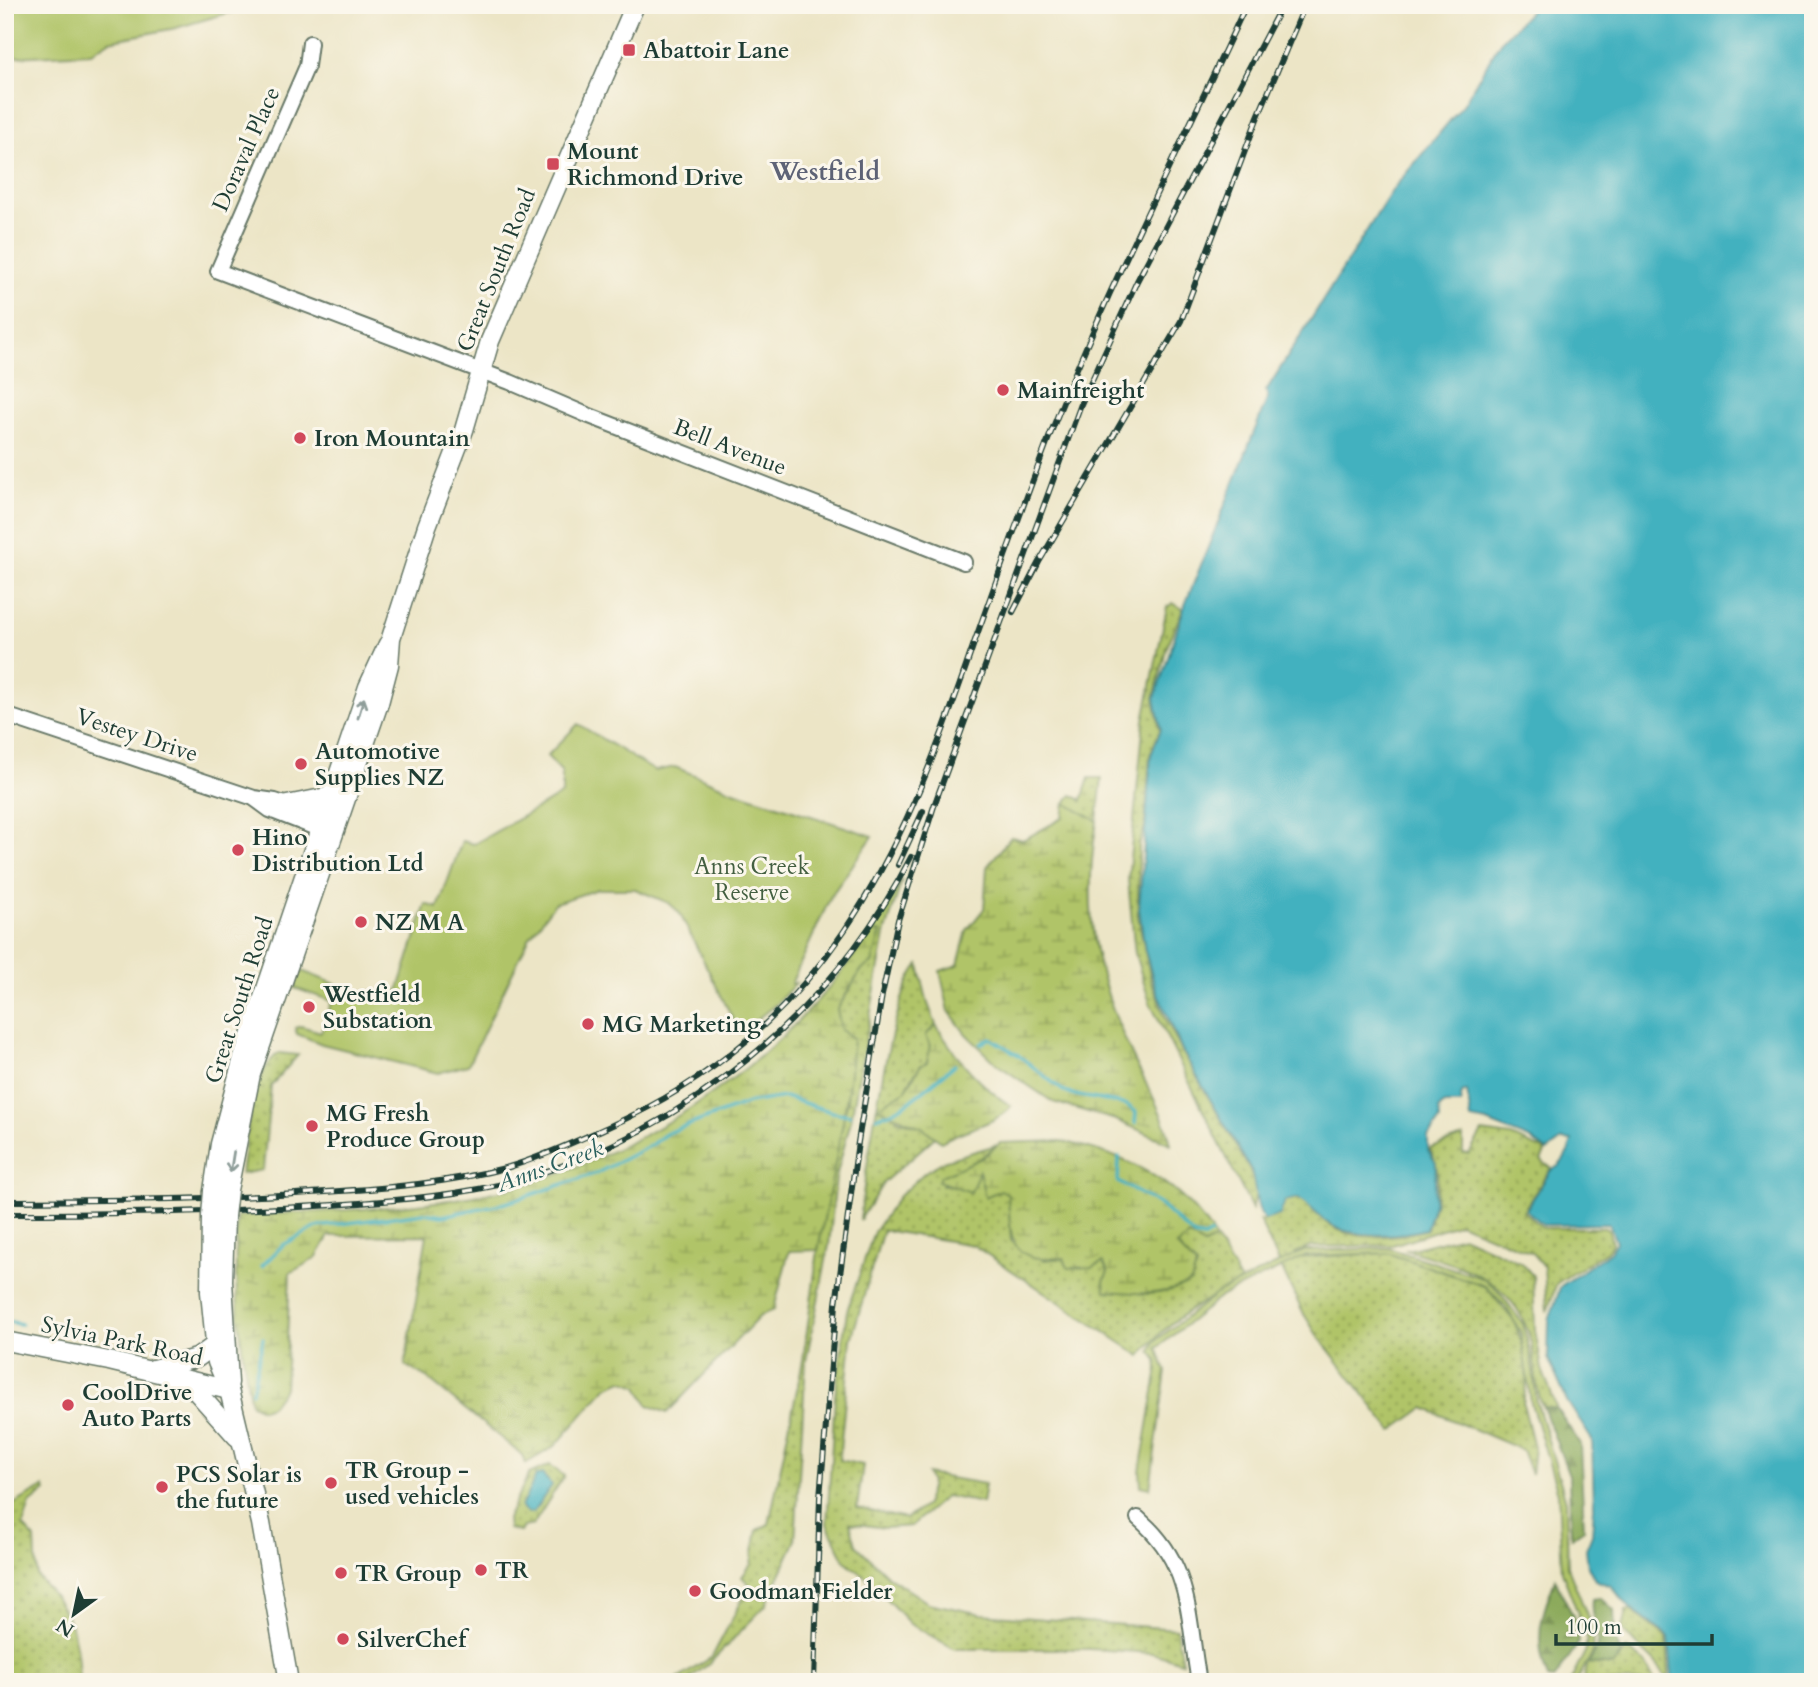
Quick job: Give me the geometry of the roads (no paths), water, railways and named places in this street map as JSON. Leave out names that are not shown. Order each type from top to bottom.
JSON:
[{"type":"main road","name":"Great South Road","points":[[330,826],[332,796],[368,687],[391,638],[482,372],[490,341],[635,5]]},
{"type":"main road","name":"Great South Road","points":[[289,1682],[271,1573],[229,1390],[217,1362],[209,1265],[218,1216],[220,1144],[240,1066],[379,703],[391,638]]},
{"type":"main road","points":[[287,805],[332,796]]},
{"type":"main road","name":"Great South Road","points":[[218,1216],[231,1370],[229,1390]]},
{"type":"main road","name":"Sylvia Park Road","points":[[5,1341],[150,1370],[229,1390]]},
{"type":"main road","points":[[150,1370],[197,1358],[215,1345]]},
{"type":"main road","points":[[184,1378],[239,1440]]},
{"type":"street","name":"Doraval Place","points":[[310,43],[307,66],[218,271],[482,372]]},
{"type":"street","name":"Bell Avenue","points":[[482,372],[964,562]]},
{"type":"street","name":"Vestey Drive","points":[[6,718],[254,798],[287,805],[330,826]]},
{"type":"street","name":"Vestey Drive","points":[[254,798],[270,810],[330,826]]},
{"type":"street","points":[[1138,1518],[1163,1541],[1176,1563],[1186,1600],[1199,1682]]},
{"type":"water","points":[[1536,5],[1813,5],[1813,1682],[1667,1682],[1672,1676],[1669,1637],[1631,1609],[1611,1586],[1595,1580],[1588,1566],[1586,1549],[1592,1534],[1594,1507],[1592,1440],[1567,1401],[1548,1358],[1549,1320],[1561,1286],[1610,1252],[1616,1242],[1609,1224],[1544,1225],[1526,1210],[1551,1170],[1565,1158],[1572,1141],[1562,1140],[1547,1151],[1532,1140],[1487,1122],[1471,1119],[1467,1091],[1462,1093],[1460,1104],[1444,1104],[1439,1109],[1440,1120],[1428,1137],[1428,1150],[1436,1163],[1434,1203],[1426,1229],[1376,1235],[1349,1232],[1328,1223],[1298,1198],[1285,1201],[1280,1215],[1265,1220],[1258,1205],[1251,1170],[1183,1052],[1156,989],[1145,951],[1139,908],[1151,755],[1161,729],[1155,698],[1185,605],[1268,397],[1266,391],[1393,189],[1463,105],[1500,42]]},
{"type":"water","points":[[542,1474],[552,1485],[533,1512],[528,1513],[521,1507],[536,1476]]},
{"type":"waterway","name":"Anns Creek","points":[[981,1044],[990,1038],[1017,1054],[1062,1090],[1127,1105],[1136,1112],[1135,1123]]},
{"type":"waterway","name":"Anns Creek","points":[[877,1117],[898,1109],[955,1065]]},
{"type":"waterway","name":"Anns Creek","points":[[262,1266],[283,1245],[317,1227],[424,1213],[442,1216],[506,1203],[597,1173],[651,1145],[667,1133],[748,1103],[785,1097],[850,1115]]},
{"type":"waterway","name":"Anns Creek","points":[[1119,1157],[1118,1182],[1159,1204],[1194,1236],[1204,1238],[1211,1234]]},
{"type":"waterway","name":"Anns Creek","points":[[5,1321],[21,1324]]},
{"type":"waterway","name":"Anns Creek","points":[[252,1392],[263,1338]]},
{"type":"waterway","name":"Anns Creek","points":[[121,1340],[139,1343]]},
{"type":"railway","points":[[5,1201],[286,1195],[395,1187],[486,1173],[534,1158],[608,1127],[683,1087],[746,1041],[799,989],[844,931],[882,868],[915,799],[945,726],[1025,500],[1080,360],[1246,5]]},
{"type":"railway","points":[[814,1682],[820,1497],[836,1304],[858,1142],[882,995],[898,920],[935,803],[1081,404],[1137,281],[1282,5]]},
{"type":"railway","points":[[1013,612],[1039,562],[1181,321],[1257,119],[1305,5]]},
{"type":"railway","points":[[898,865],[923,811]]},
{"type":"railway","points":[[5,1214],[210,1211],[405,1199],[499,1185],[583,1157],[642,1130],[698,1096],[749,1058],[797,1014],[840,966],[878,913],[911,857]]},
{"type":"place","name":"Abattoir Lane","points":[[629,50]]},
{"type":"place","name":"Mount Richmond Drive","points":[[553,164]]},
{"type":"place","name":"Mainfreight","points":[[1003,390]]},
{"type":"place","name":"Iron Mountain","points":[[300,438]]},
{"type":"place","name":"Automotive Supplies NZ","points":[[301,764]]},
{"type":"place","name":"Hino Distribution Ltd","points":[[238,850]]},
{"type":"place","name":"NZ M A","points":[[361,922]]},
{"type":"place","name":"Westfield Substation","points":[[309,1007]]},
{"type":"place","name":"MG Marketing","points":[[588,1024]]},
{"type":"place","name":"MG Fresh Produce Group","points":[[312,1126]]},
{"type":"place","name":"CoolDrive Auto Parts","points":[[68,1405]]},
{"type":"place","name":"TR Group - used vehicles","points":[[331,1483]]},
{"type":"place","name":"PCS Solar is the future","points":[[162,1487]]},
{"type":"place","name":"TR","points":[[481,1570]]},
{"type":"place","name":"TR Group","points":[[341,1573]]},
{"type":"place","name":"Goodman Fielder","points":[[695,1591]]},
{"type":"place","name":"SilverChef","points":[[343,1639]]},
{"type":"district","name":"Westfield","points":[[825,171]]},
{"type":"park label","name":"Anns Creek Reserve","points":[[752,879]]}]
